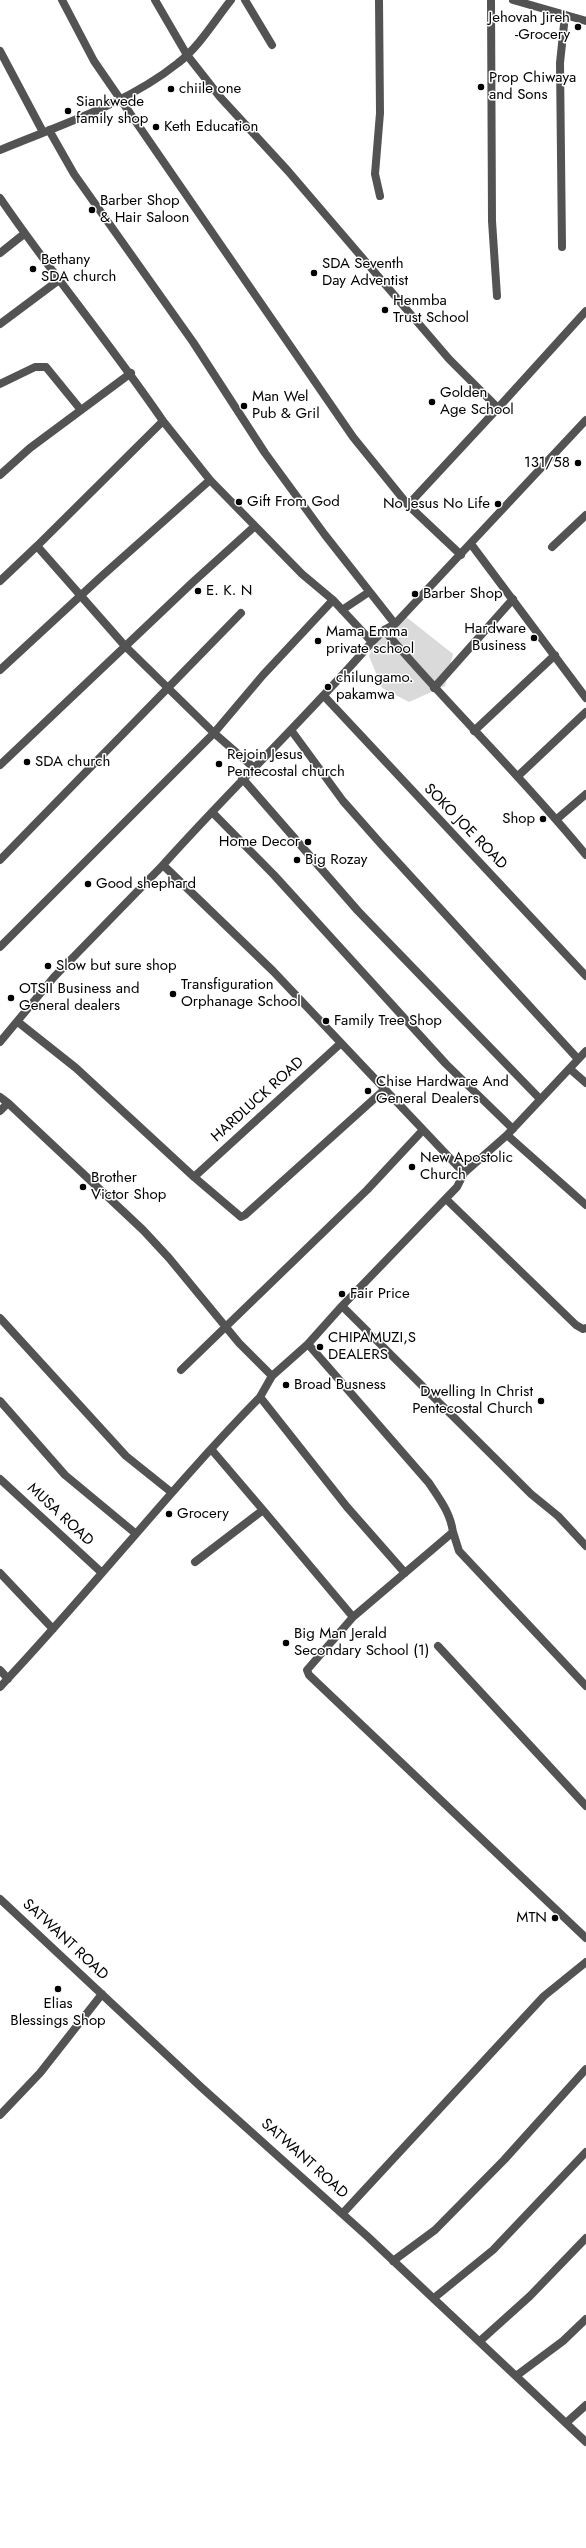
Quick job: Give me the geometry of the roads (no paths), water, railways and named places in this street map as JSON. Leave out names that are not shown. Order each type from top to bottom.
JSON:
[{"type":"street","points":[[62,0],[94,61],[353,436],[408,505],[461,555]]},
{"type":"street","points":[[155,0],[187,55],[220,97],[288,171],[449,359],[498,408]]},
{"type":"street","points":[[0,150],[120,99],[152,81],[187,55],[231,0]]},
{"type":"street","points":[[245,0],[272,45]]},
{"type":"street","points":[[379,0],[380,113],[375,174],[380,196]]},
{"type":"street","points":[[491,0],[492,221],[497,296]]},
{"type":"street","points":[[513,0],[586,21]]},
{"type":"street","points":[[562,247],[560,101],[565,15]]},
{"type":"street","points":[[0,51],[46,131],[74,174],[193,342],[265,453],[369,592],[395,624]]},
{"type":"street","points":[[0,198],[24,234],[131,373],[163,421],[210,480],[255,526],[332,600],[372,642]]},
{"type":"street","points":[[0,253],[24,234]]},
{"type":"street","points":[[0,324],[59,280]]},
{"type":"street","points":[[408,505],[586,311]]},
{"type":"street","points":[[0,384],[35,367],[46,367],[81,410]]},
{"type":"street","points":[[0,475],[81,410],[131,373]]},
{"type":"street","points":[[0,1042],[54,978],[163,866],[242,778],[325,697],[372,642],[384,630],[395,624],[586,420]]},
{"type":"street","points":[[0,581],[163,421]]},
{"type":"street","points":[[0,670],[210,480]]},
{"type":"street","points":[[554,546],[552,547],[586,515]]},
{"type":"street","points":[[0,765],[125,646],[255,526]]},
{"type":"street","points":[[471,544],[586,698]]},
{"type":"street","points":[[37,546],[125,646],[214,734],[253,767]]},
{"type":"street","points":[[342,610],[369,592]]},
{"type":"street","points":[[434,688],[513,599]]},
{"type":"street","points":[[0,947],[214,734],[263,675],[332,600]]},
{"type":"street","points":[[0,860],[241,613]]},
{"type":"street","points":[[384,630],[434,688],[557,819],[586,855]]},
{"type":"street","points":[[474,731],[555,655]]},
{"type":"street","name":"SOKO JOE ROAD","points":[[325,697],[586,976]]},
{"type":"street","points":[[518,776],[586,712]]},
{"type":"street","points":[[291,730],[343,801],[385,850],[578,1059]]},
{"type":"street","points":[[242,778],[358,911],[540,1099]]},
{"type":"street","points":[[557,819],[586,794]]},
{"type":"street","points":[[212,812],[274,875],[510,1132],[586,1205]]},
{"type":"street","points":[[163,866],[246,944],[464,1173]]},
{"type":"street","points":[[18,1022],[108,1096],[194,1178],[236,1215],[245,1215],[384,1090]]},
{"type":"street","name":"HARDLUCK ROAD","points":[[194,1178],[341,1043]]},
{"type":"street","points":[[0,1687],[53,1629],[135,1533],[260,1397],[272,1376],[308,1344],[342,1306],[457,1188],[464,1173],[510,1132],[540,1099],[570,1070],[586,1051]]},
{"type":"street","points":[[570,1070],[586,1083]]},
{"type":"street","points":[[0,1097],[143,1230],[169,1258],[224,1326],[272,1376]]},
{"type":"street","points":[[0,1111],[8,1103]]},
{"type":"street","points":[[181,1370],[212,1342],[224,1326],[367,1190],[423,1130]]},
{"type":"street","points":[[446,1199],[576,1325],[583,1329],[586,1328]]},
{"type":"street","points":[[342,1306],[531,1494],[558,1516],[586,1546]]},
{"type":"street","points":[[0,1318],[126,1456],[172,1492]]},
{"type":"street","points":[[308,1344],[428,1483],[446,1508],[450,1517],[459,1551],[586,1686]]},
{"type":"street","points":[[260,1397],[347,1507],[405,1573]]},
{"type":"street","points":[[0,1401],[65,1475],[135,1533]]},
{"type":"street","points":[[211,1449],[353,1617]]},
{"type":"street","name":"MUSA ROAD","points":[[0,1479],[101,1572]]},
{"type":"street","points":[[195,1562],[263,1510]]},
{"type":"street","points":[[453,1532],[353,1617],[308,1668],[308,1675],[586,1938]]},
{"type":"street","points":[[0,1573],[53,1629]]},
{"type":"street","points":[[438,1646],[586,1806]]},
{"type":"street","points":[[0,1670],[8,1679]]},
{"type":"street","name":"SATWANT ROAD","points":[[0,1899],[201,2087],[343,2213],[586,2442]]},
{"type":"street","points":[[343,2213],[544,1996],[586,1962]]},
{"type":"street","points":[[0,2115],[40,2073],[102,1994]]},
{"type":"street","points":[[394,2261],[435,2230],[504,2160],[586,2069]]},
{"type":"street","points":[[434,2298],[493,2250],[586,2152]]},
{"type":"street","points":[[480,2341],[530,2296],[586,2238]]},
{"type":"street","points":[[516,2376],[563,2341],[586,2319]]},
{"type":"street","points":[[566,2423],[586,2404]]},
{"type":"place","name":"Jehovah Jireh -Grocery","points":[[578,27]]},
{"type":"place","name":"Prop Chiwaya and Sons","points":[[481,87]]},
{"type":"place","name":"chiile one","points":[[171,89]]},
{"type":"place","name":"Siankwede family shop","points":[[68,111]]},
{"type":"place","name":"Keth Education","points":[[156,127]]},
{"type":"place","name":"Barber Shop & Hair Saloon","points":[[92,210]]},
{"type":"place","name":"Bethany SDA church","points":[[33,269]]},
{"type":"place","name":"SDA Seventh Day Adventist","points":[[314,273]]},
{"type":"place","name":"Henmba Trust School","points":[[385,310]]},
{"type":"place","name":"Golden Age School","points":[[432,402]]},
{"type":"place","name":"Man Wel Pub & Gril","points":[[244,406]]},
{"type":"place","name":"131/58","points":[[578,463]]},
{"type":"place","name":"Gift From God","points":[[239,502]]},
{"type":"place","name":"No Jesus No Life","points":[[498,504]]},
{"type":"place","name":"E. K. N","points":[[198,591]]},
{"type":"place","name":"Barber Shop","points":[[415,594]]},
{"type":"place","name":"Hardware Business","points":[[534,638]]},
{"type":"place","name":"Mama Emma private school","points":[[318,641]]},
{"type":"place","name":"chilungamo. pakamwa","points":[[328,687]]},
{"type":"place","name":"SDA church","points":[[27,762]]},
{"type":"place","name":"Rejoin Jesus Pentecostal church","points":[[219,764]]},
{"type":"place","name":"Shop","points":[[543,819]]},
{"type":"place","name":"Home Decor","points":[[308,842]]},
{"type":"place","name":"Big Rozay","points":[[297,860]]},
{"type":"place","name":"Good shephard","points":[[88,884]]},
{"type":"place","name":"Slow but sure shop","points":[[48,966]]},
{"type":"place","name":"Transfiguration Orphanage School","points":[[173,994]]},
{"type":"place","name":"OTSII Business and General dealers","points":[[11,998]]},
{"type":"place","name":"Family Tree Shop","points":[[326,1021]]},
{"type":"place","name":"Chise Hardware And General Dealers","points":[[368,1091]]},
{"type":"place","name":"New Apostolic Church","points":[[412,1167]]},
{"type":"place","name":"Brother Victor Shop","points":[[83,1187]]},
{"type":"place","name":"Fair Price","points":[[342,1294]]},
{"type":"place","name":"CHIPAMUZI,S DEALERS","points":[[320,1347]]},
{"type":"place","name":"Broad Busness","points":[[286,1385]]},
{"type":"place","name":"Dwelling In Christ Pentecostal Church","points":[[541,1401]]},
{"type":"place","name":"Grocery","points":[[169,1514]]},
{"type":"place","name":"Big Man Jerald Secondary School (1)","points":[[286,1643]]},
{"type":"place","name":"MTN","points":[[555,1918]]},
{"type":"place","name":"Elias Blessings Shop","points":[[58,1989]]}]
